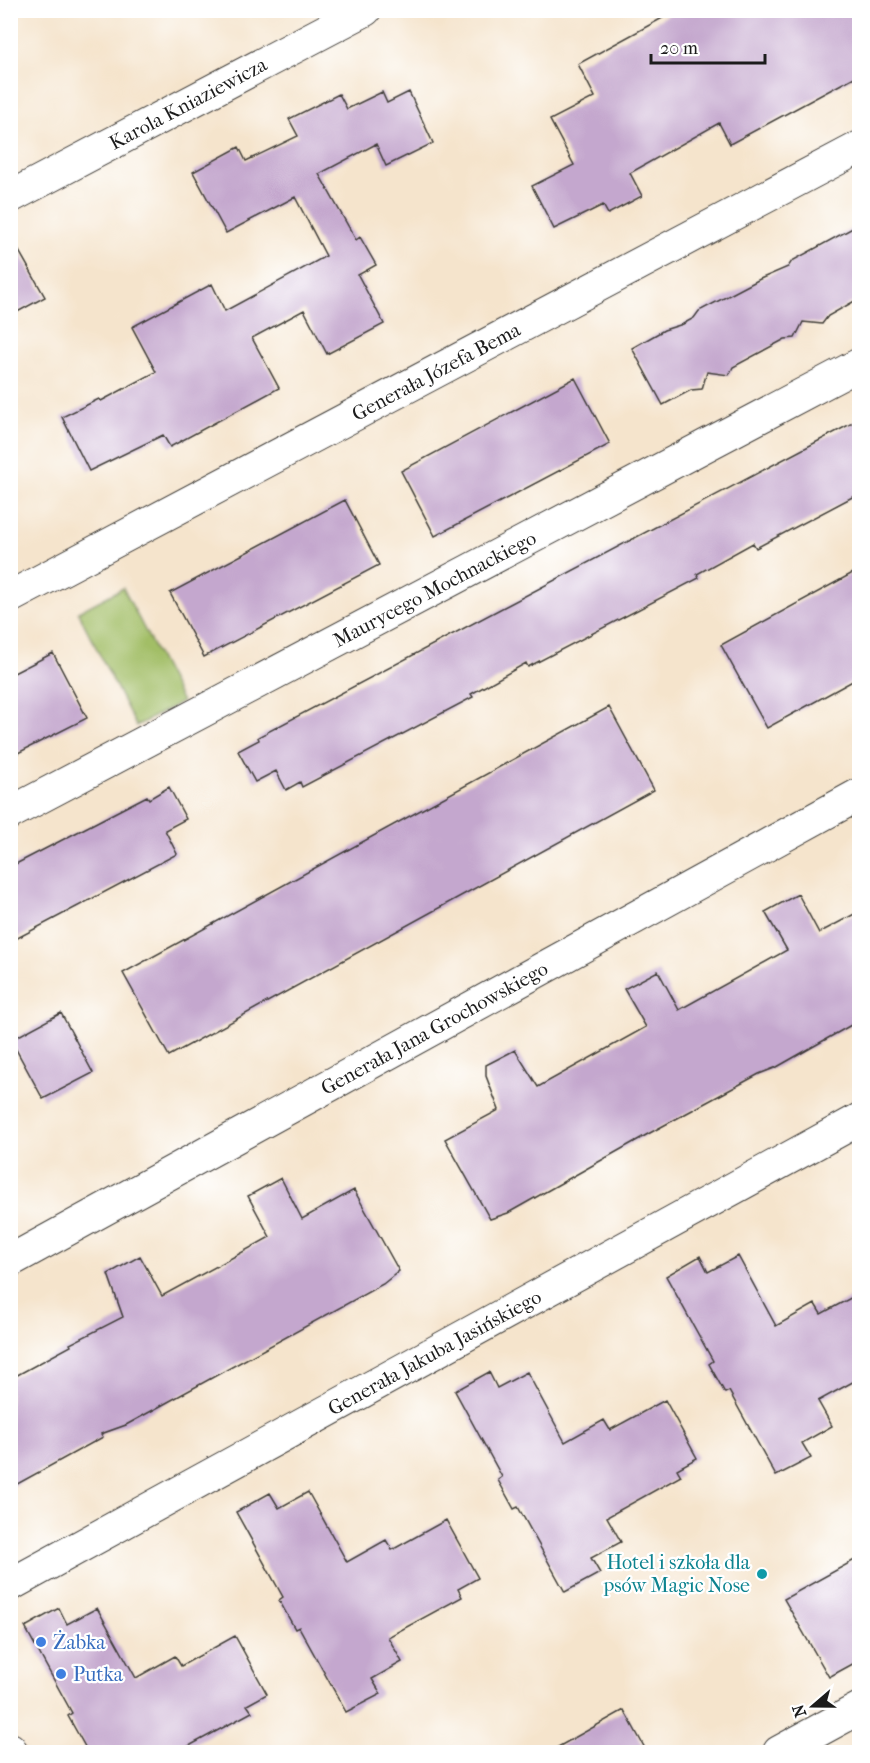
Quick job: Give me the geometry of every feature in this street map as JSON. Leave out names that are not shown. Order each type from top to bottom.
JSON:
[{"type":"street","name":"Karola Kniaziewicza","points":[[10,197],[365,10]]},
{"type":"street","name":"Generała Józefa Bema","points":[[10,597],[860,147]]},
{"type":"street","name":"Maurycego Mochnackiego","points":[[10,813],[860,364]]},
{"type":"street","name":"Generała Jana Grochowskiego","points":[[10,1261],[860,794]]},
{"type":"street","name":"Generała Jakuba Jasińskiego","points":[[10,1585],[860,1119]]},
{"type":"street","points":[[779,1752],[860,1708]]},
{"type":"green space","points":[[123,588],[182,702],[136,726],[78,612]]},
{"type":"building","points":[[677,10],[854,10],[860,21],[860,74],[730,144],[719,123],[630,173],[642,196],[608,214],[603,205],[554,229],[532,186],[574,165],[550,120],[595,97],[578,64]]},
{"type":"building","points":[[382,92],[387,103],[409,92],[433,143],[386,166],[376,144],[319,174],[356,240],[360,237],[376,265],[358,275],[384,324],[327,354],[304,310],[252,338],[279,388],[170,447],[163,435],[89,471],[62,417],[99,399],[101,401],[156,372],[132,327],[212,284],[225,311],[326,256],[295,197],[226,233],[193,172],[239,147],[246,161],[298,136],[289,119],[339,94],[347,109]]},
{"type":"building","points":[[860,224],[860,298],[828,316],[822,324],[803,322],[795,338],[785,339],[733,367],[729,375],[707,372],[702,389],[691,390],[663,405],[632,348],[664,330],[683,324],[694,318],[699,311],[760,279],[788,267],[792,261]]},
{"type":"building","points":[[10,235],[45,297],[10,316]]},
{"type":"building","points":[[575,378],[610,444],[435,536],[401,471]]},
{"type":"building","points":[[860,419],[860,493],[756,548],[753,543],[697,574],[699,578],[528,667],[526,663],[471,694],[473,697],[302,787],[300,782],[286,790],[276,771],[255,782],[238,751],[259,740],[258,737]]},
{"type":"building","points":[[345,500],[379,565],[204,657],[170,593]]},
{"type":"building","points":[[860,569],[860,677],[767,728],[721,645]]},
{"type":"building","points":[[53,653],[87,718],[10,757],[10,675]]},
{"type":"building","points":[[609,707],[654,790],[169,1056],[123,973]]},
{"type":"building","points":[[169,787],[186,819],[165,830],[177,854],[10,942],[10,867],[147,796],[149,799]]},
{"type":"building","points":[[798,894],[819,933],[860,911],[860,1020],[777,1067],[759,1074],[648,1134],[508,1213],[490,1219],[445,1139],[499,1110],[486,1076],[486,1065],[515,1050],[538,1087],[646,1027],[624,989],[658,971],[679,1010],[787,950],[765,912]]},
{"type":"building","points":[[61,1013],[93,1073],[43,1099],[11,1040]]},
{"type":"building","points":[[281,1178],[302,1219],[354,1190],[399,1271],[383,1284],[126,1425],[101,1434],[103,1437],[10,1488],[10,1379],[71,1346],[70,1344],[123,1317],[108,1274],[140,1256],[162,1296],[270,1237],[248,1196]]},
{"type":"building","points":[[700,1256],[708,1272],[738,1256],[776,1326],[815,1304],[821,1314],[860,1293],[860,1378],[818,1401],[832,1426],[802,1443],[811,1458],[776,1476],[729,1391],[725,1393],[709,1364],[713,1361],[666,1276]]},
{"type":"building","points":[[489,1372],[497,1388],[527,1372],[565,1442],[604,1420],[610,1430],[665,1400],[697,1458],[677,1469],[681,1476],[607,1517],[621,1542],[591,1558],[600,1573],[565,1592],[518,1507],[514,1509],[498,1480],[502,1477],[455,1391]]},
{"type":"building","points":[[308,1492],[347,1562],[386,1540],[392,1550],[446,1520],[478,1578],[458,1589],[462,1597],[388,1637],[402,1662],[372,1679],[381,1694],[346,1712],[299,1627],[295,1629],[279,1600],[283,1597],[236,1512],[270,1493],[279,1508]]},
{"type":"building","points":[[860,1557],[860,1660],[829,1677],[784,1599]]},
{"type":"building","points":[[59,1608],[67,1624],[97,1608],[136,1678],[175,1656],[181,1666],[235,1636],[267,1694],[247,1705],[252,1712],[178,1752],[88,1752],[68,1716],[72,1713],[25,1627]]},
{"type":"building","points":[[624,1710],[647,1752],[549,1752]]},
{"type":"place","name":"Hotel i szkoła dla psów Magic Nose","points":[[762,1574]]},
{"type":"place","name":"Żabka","points":[[41,1642]]},
{"type":"place","name":"Putka","points":[[61,1674]]}]
